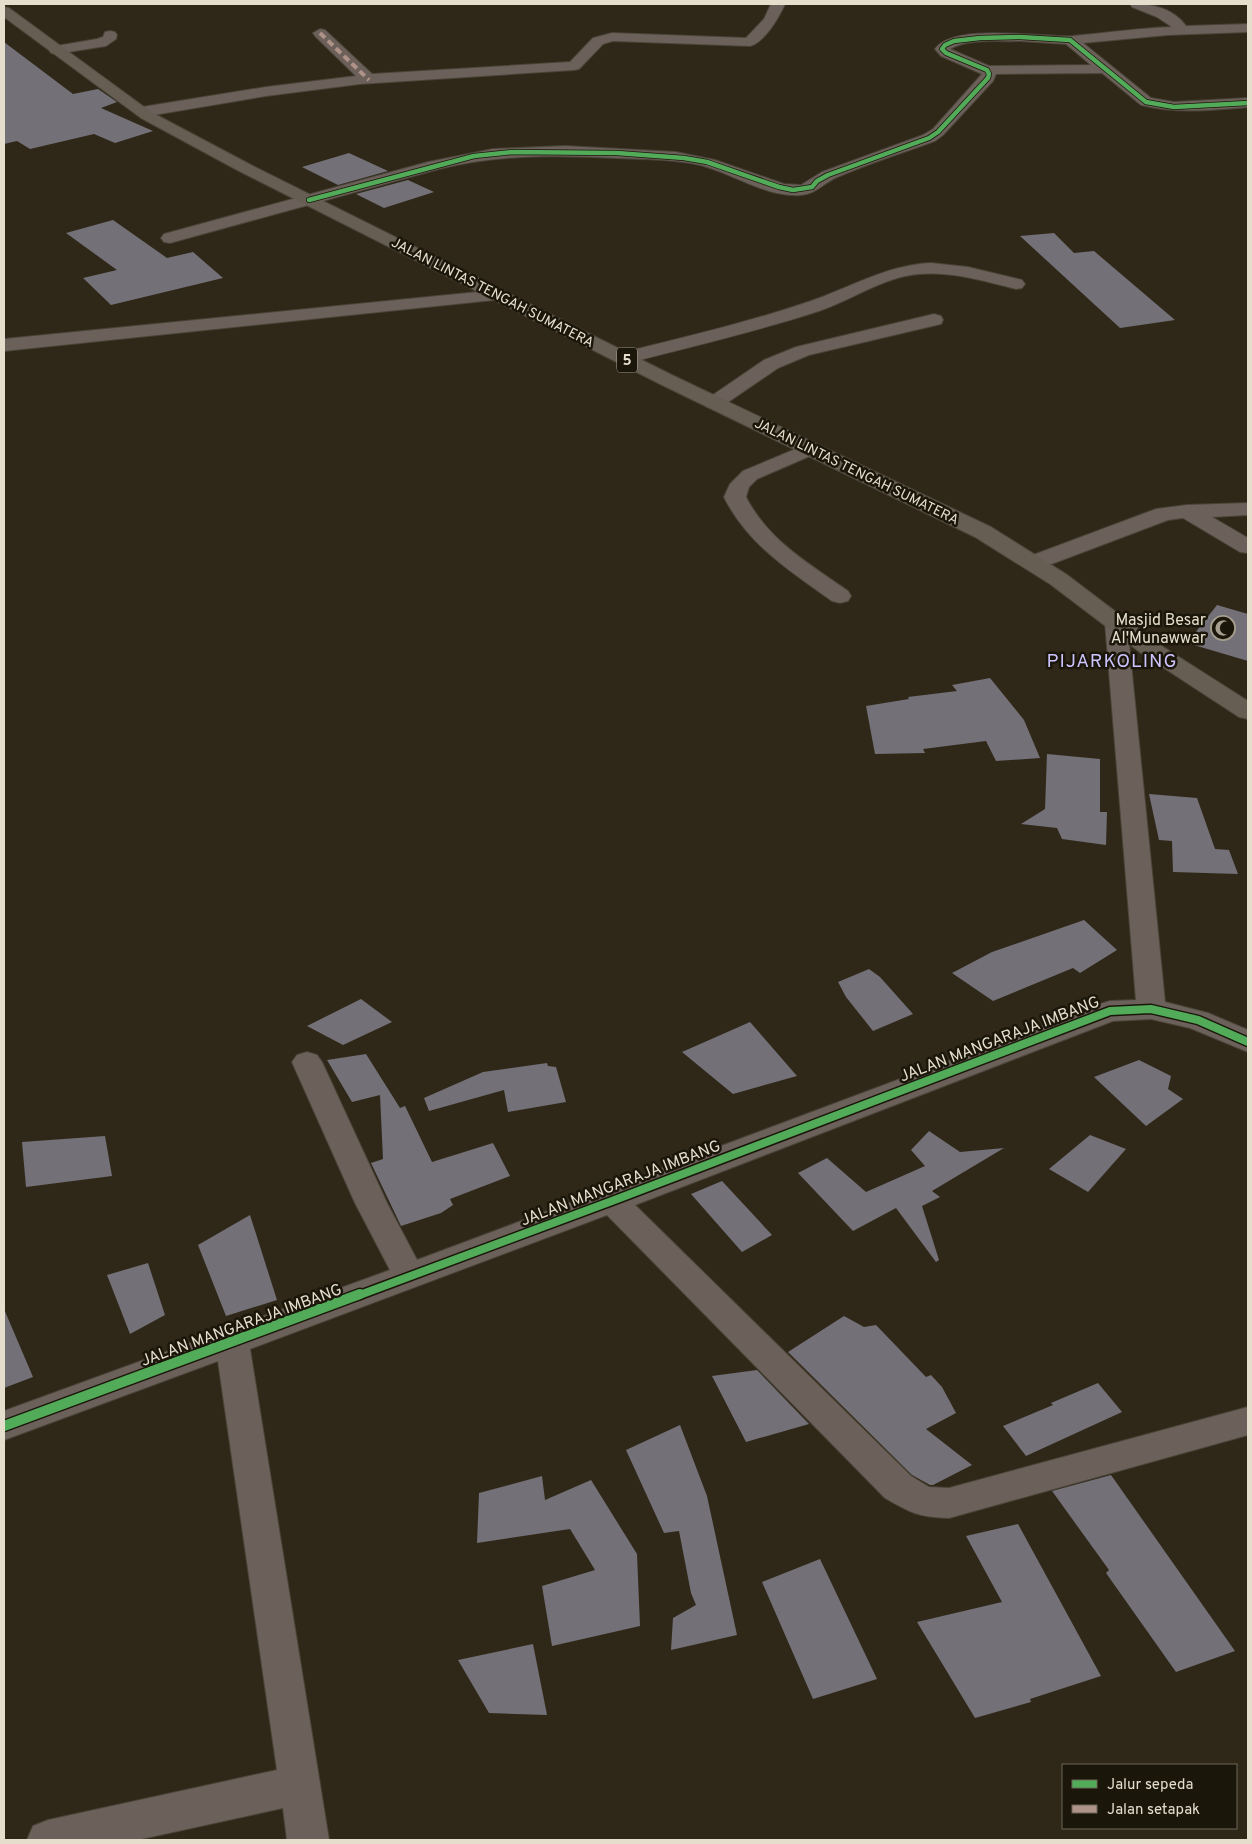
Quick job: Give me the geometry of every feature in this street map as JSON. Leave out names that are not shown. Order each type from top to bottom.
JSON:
[{"type":"highway","name":"JALAN LINTAS TENGAH SUMATERA","points":[[5,14],[142,112],[245,168],[714,403],[983,532],[1058,579],[1149,648],[1248,712]]},
{"type":"street","points":[[142,112],[293,87],[574,66],[598,41],[612,37],[750,42],[770,21],[778,4]]},
{"type":"street","points":[[1137,4],[1171,19],[1182,30]]},
{"type":"street","points":[[1106,69],[987,70],[946,53],[942,47],[954,41],[980,38],[1020,37],[1070,40],[1182,30],[1248,28]]},
{"type":"street","points":[[320,33],[369,80]]},
{"type":"street","points":[[56,50],[102,43],[109,39],[110,35]]},
{"type":"street","points":[[1070,40],[1146,102],[1156,105],[1190,106],[1248,103]]},
{"type":"street","points":[[170,238],[474,156],[512,152],[617,153],[684,158],[707,162],[733,170],[779,188],[803,190],[812,187],[817,181],[828,174],[929,138],[938,132],[988,78],[987,70]]},
{"type":"street","points":[[624,358],[776,319],[834,300],[901,271],[938,268],[963,271],[1016,284]]},
{"type":"street","points":[[4,345],[498,295]]},
{"type":"street","points":[[714,403],[772,364],[803,351],[934,320]]},
{"type":"street","points":[[810,449],[750,475],[740,484],[735,497],[742,514],[771,545],[840,596]]},
{"type":"street","points":[[1033,563],[1164,514],[1187,510],[1246,511]]},
{"type":"street","points":[[1187,510],[1248,547]]},
{"type":"street","points":[[1116,623],[1152,1009]]},
{"type":"street","name":"JALAN MANGARAJA IMBANG","points":[[4,1426],[612,1201],[1110,1011],[1152,1009],[1198,1020],[1248,1042]]},
{"type":"street","points":[[307,1062],[371,1203],[409,1276]]},
{"type":"street","points":[[612,1201],[898,1487],[923,1502],[949,1503],[1248,1421]]},
{"type":"street","points":[[232,1342],[308,1840]]},
{"type":"street","points":[[48,1840],[299,1785]]},
{"type":"building","points":[[4,42],[73,94],[98,89],[117,102],[101,108],[153,131],[115,143],[94,134],[30,149],[17,141],[4,144]]},
{"type":"building","points":[[349,153],[388,171],[338,185],[302,167]]},
{"type":"building","points":[[408,180],[434,192],[384,208],[356,194]]},
{"type":"building","points":[[113,220],[167,258],[193,252],[223,278],[111,305],[83,278],[117,270],[66,233]]},
{"type":"building","points":[[1054,233],[1074,253],[1094,251],[1175,320],[1120,328],[1020,236]]},
{"type":"building","name":"Masjid Besar Al'Munawwar","points":[[1217,605],[1248,614],[1248,661],[1187,643]]},
{"type":"building","points":[[990,678],[1024,720],[1040,758],[996,761],[986,741],[923,749],[925,753],[875,754],[866,706],[909,699],[908,697],[957,691],[952,685]]},
{"type":"building","points":[[1047,754],[1100,759],[1100,812],[1107,812],[1106,845],[1062,839],[1057,828],[1021,824],[1045,809]]},
{"type":"building","points":[[1149,794],[1197,798],[1215,849],[1229,850],[1238,874],[1173,872],[1172,841],[1159,840]]},
{"type":"building","points":[[1084,920],[1117,950],[1080,973],[1073,968],[993,1001],[952,973],[992,952]]},
{"type":"building","points":[[869,969],[880,977],[913,1014],[873,1031],[846,997],[838,982]]},
{"type":"building","points":[[361,999],[392,1022],[343,1045],[307,1026]]},
{"type":"building","points":[[750,1022],[797,1076],[733,1094],[682,1052]]},
{"type":"building","points":[[366,1054],[400,1108],[405,1106],[432,1162],[493,1143],[510,1176],[450,1199],[453,1205],[441,1213],[401,1226],[371,1163],[383,1159],[380,1095],[352,1102],[327,1060]]},
{"type":"building","points":[[1139,1060],[1171,1076],[1168,1089],[1183,1099],[1146,1126],[1094,1077]]},
{"type":"building","points":[[547,1063],[548,1066],[556,1067],[566,1102],[508,1112],[504,1090],[429,1111],[424,1098],[483,1072]]},
{"type":"building","points":[[929,1131],[960,1152],[1004,1148],[932,1191],[940,1197],[922,1206],[939,1260],[936,1262],[896,1208],[853,1231],[798,1173],[827,1158],[866,1192],[925,1166],[911,1150]]},
{"type":"building","points":[[1090,1135],[1126,1149],[1088,1192],[1049,1169]]},
{"type":"building","points":[[105,1136],[112,1176],[26,1187],[22,1142]]},
{"type":"building","points":[[722,1181],[772,1235],[742,1252],[691,1194]]},
{"type":"building","points":[[250,1215],[277,1300],[226,1316],[198,1245]]},
{"type":"building","points":[[148,1263],[165,1315],[130,1334],[107,1275]]},
{"type":"building","points":[[4,1309],[33,1377],[4,1388]]},
{"type":"building","points":[[844,1316],[864,1327],[876,1325],[926,1377],[931,1375],[942,1387],[956,1413],[926,1429],[972,1465],[933,1485],[912,1475],[788,1352]]},
{"type":"building","points":[[757,1370],[809,1424],[746,1442],[712,1376]]},
{"type":"building","points":[[1098,1383],[1122,1412],[1026,1456],[1003,1426],[1053,1405],[1051,1403]]},
{"type":"building","points":[[680,1425],[707,1496],[737,1635],[671,1650],[673,1618],[696,1605],[691,1593],[679,1531],[664,1533],[626,1450]]},
{"type":"building","points":[[1111,1475],[1235,1651],[1176,1672],[1106,1573],[1109,1570],[1052,1491]]},
{"type":"building","points":[[542,1476],[545,1500],[591,1480],[637,1554],[640,1626],[552,1646],[542,1586],[595,1570],[570,1529],[477,1543],[479,1493]]},
{"type":"building","points":[[1018,1524],[1101,1676],[1030,1699],[1031,1702],[975,1718],[917,1622],[1002,1602],[966,1536]]},
{"type":"building","points":[[820,1559],[877,1679],[813,1699],[762,1582]]},
{"type":"building","points":[[533,1644],[547,1715],[489,1713],[458,1660]]},
{"type":"marked path","points":[[320,33],[369,80]]},
{"type":"cycle path","points":[[309,200],[474,156],[512,152],[617,153],[684,158],[707,162],[779,187],[793,190],[812,187],[817,181],[828,175],[929,138],[938,132],[988,78],[989,74],[987,70],[946,53],[942,49],[945,45],[954,41],[980,38],[1020,37],[1070,40],[1146,102],[1174,107],[1248,103]]},
{"type":"cycle path","points":[[4,1426],[612,1201],[1110,1011],[1151,1009],[1198,1020],[1248,1042]]},
{"type":"place","name":"Masjid Besar Al'Munawwar","points":[[1223,628]]},
{"type":"district","name":"PIJARKOLING","points":[[1112,660]]}]
